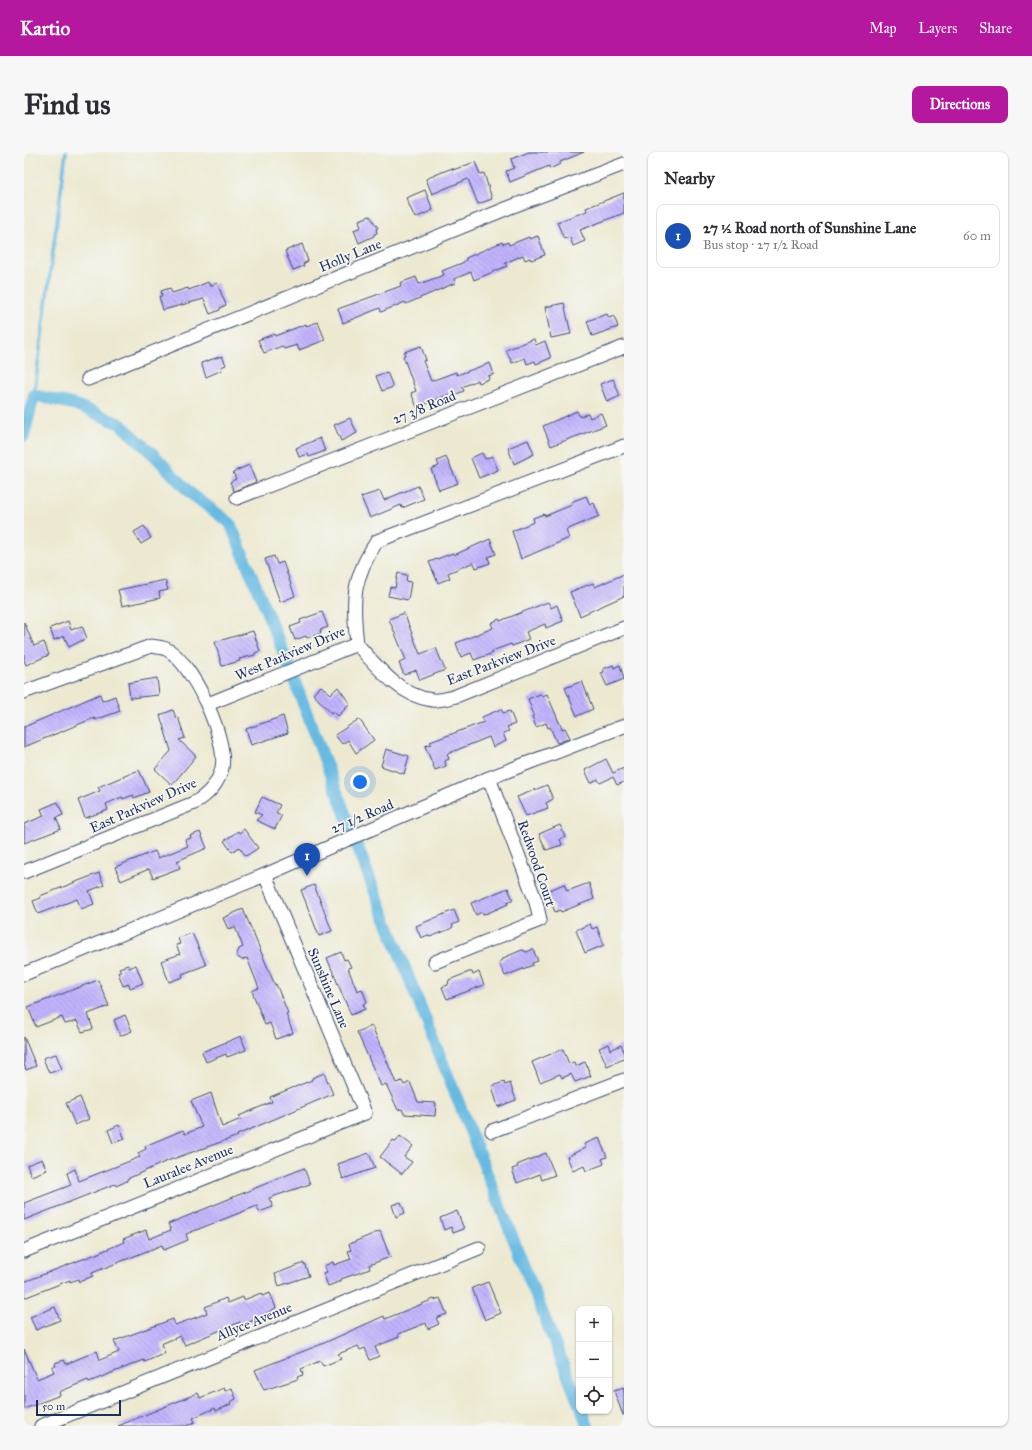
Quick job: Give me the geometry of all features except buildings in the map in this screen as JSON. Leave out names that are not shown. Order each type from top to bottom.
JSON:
[{"type":"street","name":"Holly Lane","points":[[88,379],[508,208],[624,164]]},
{"type":"street","name":"27 3/8 Road","points":[[237,498],[624,347]]},
{"type":"street","name":"West Parkview Drive","points":[[208,704],[357,644],[353,612],[356,582],[364,559],[377,541],[624,447]]},
{"type":"street","name":"East Parkview Drive","points":[[357,644],[374,663],[402,688],[416,696],[434,700],[456,696],[624,628]]},
{"type":"street","points":[[24,692],[151,646],[168,649],[182,660],[208,704]]},
{"type":"street","name":"East Parkview Drive","points":[[24,872],[194,803],[206,796],[216,784],[222,768],[223,752],[208,704]]},
{"type":"street","name":"27 1/2 Road","points":[[24,974],[265,875],[488,778],[624,726]]},
{"type":"street","name":"Redwood Court","points":[[434,962],[540,920],[536,902],[488,778]]},
{"type":"street","name":"Sunshine Lane","points":[[265,875],[365,1113]]},
{"type":"street","points":[[492,1131],[624,1080]]},
{"type":"street","name":"Lauralee Avenue","points":[[24,1251],[365,1113]]},
{"type":"street","name":"Allyce Avenue","points":[[41,1426],[478,1248]]},
{"type":"waterway","points":[[34,395],[66,152]]},
{"type":"waterway","points":[[24,436],[34,395],[76,405],[120,424],[155,456],[190,493],[230,523],[287,661],[374,890],[576,1396]]},
{"type":"waterway","points":[[583,1414],[588,1426]]},
{"type":"place","name":"27 ½ Road north of Sunshine Lane","points":[[307,876]]}]
